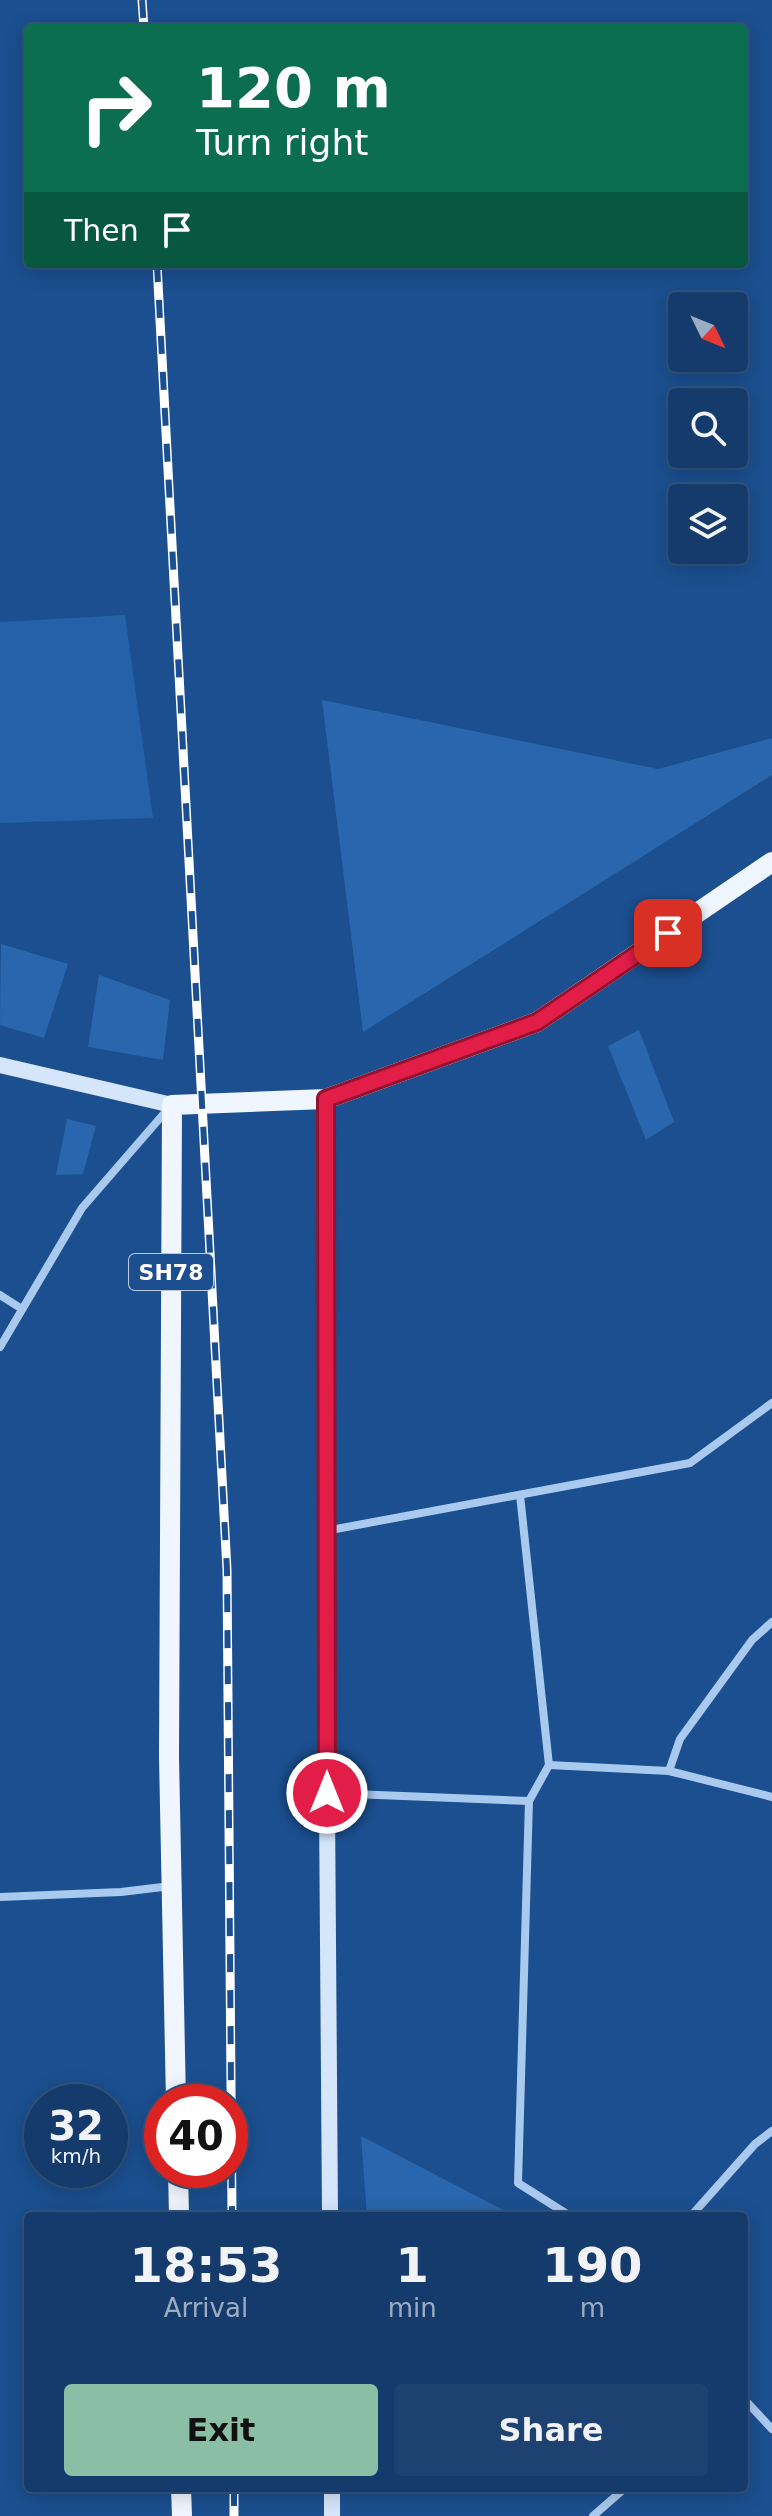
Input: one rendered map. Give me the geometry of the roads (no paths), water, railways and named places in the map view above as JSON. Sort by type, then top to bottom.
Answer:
[{"type":"main road","points":[[172,1105],[326,1099],[537,1022],[772,862]]},
{"type":"main road","name":"SH78","points":[[172,1105],[169,1741],[176,2084]]},
{"type":"main road","points":[[178,2188],[179,2212]]},
{"type":"main road","points":[[181,2492],[182,2516]]},
{"type":"street","points":[[0,1065],[172,1105],[82,1208],[0,1347]]},
{"type":"street","points":[[326,1099],[325,1531],[330,2212]]},
{"type":"street","points":[[0,1295],[22,1309]]},
{"type":"street","points":[[325,1531],[690,1463],[772,1403]]},
{"type":"street","points":[[520,1495],[549,1765],[529,1801],[518,2183],[564,2212]]},
{"type":"street","points":[[669,1771],[680,1739],[752,1640],[772,1622]]},
{"type":"street","points":[[549,1765],[669,1771],[772,1797]]},
{"type":"street","points":[[327,1793],[529,1801]]},
{"type":"street","points":[[0,1897],[121,1892],[172,1886]]},
{"type":"street","points":[[695,2212],[755,2144],[772,2131]]},
{"type":"street","points":[[748,2403],[772,2429]]},
{"type":"street","points":[[332,2492],[332,2516]]},
{"type":"street","points":[[593,2516],[620,2492]]},
{"type":"railway","points":[[142,0],[144,24]]},
{"type":"railway","points":[[157,268],[227,1570],[232,2212]]},
{"type":"railway","points":[[234,2492],[234,2516]]}]
